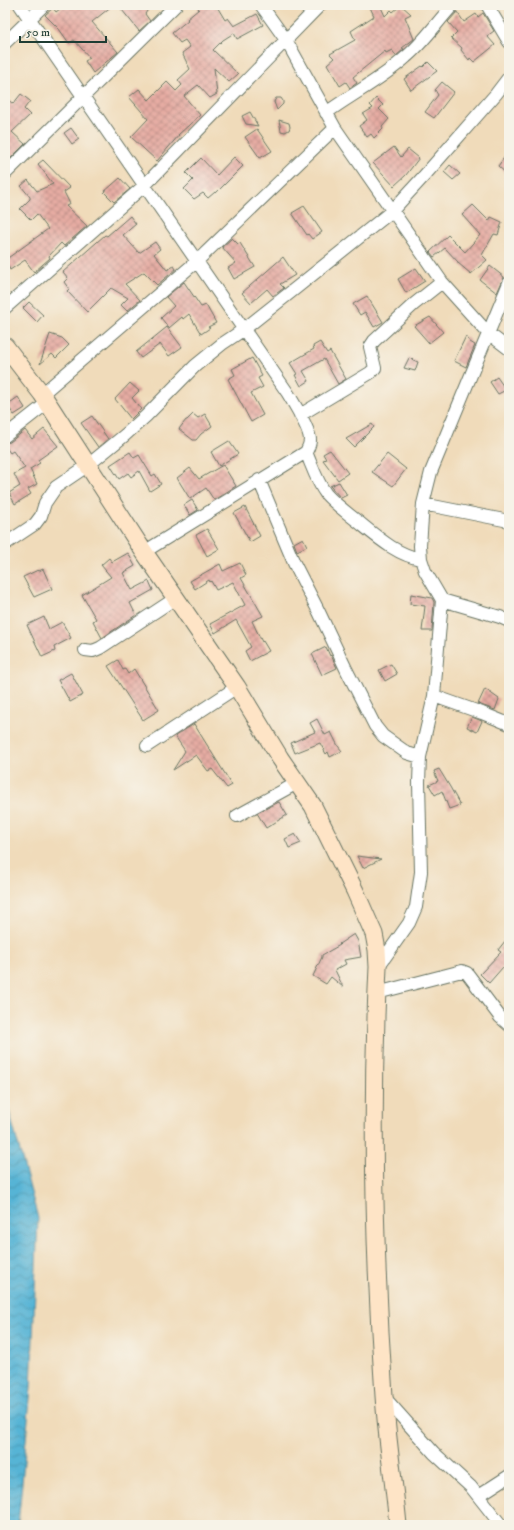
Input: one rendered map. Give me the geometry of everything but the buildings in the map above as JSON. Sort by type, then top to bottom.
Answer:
[{"type":"main road","points":[[5,346],[44,399],[144,552],[237,687],[313,806],[355,891],[374,934],[378,967],[373,1094],[376,1241],[384,1397],[398,1525]]},
{"type":"street","points":[[20,5],[287,392],[300,415],[310,438],[310,446],[306,452],[144,552]]},
{"type":"street","points":[[5,43],[44,5]]},
{"type":"street","points":[[5,174],[176,5]]},
{"type":"street","points":[[261,5],[286,40],[335,128],[442,282],[488,333],[509,349]]},
{"type":"street","points":[[5,308],[145,185],[320,5]]},
{"type":"street","points":[[326,113],[406,58],[421,43],[453,5]]},
{"type":"street","points":[[487,5],[509,42]]},
{"type":"street","points":[[5,544],[35,524],[41,516],[45,504],[56,487],[87,466],[146,416],[195,366],[222,344],[243,330],[392,211],[496,94],[509,77]]},
{"type":"street","points":[[5,436],[196,262],[335,128]]},
{"type":"street","points":[[300,415],[370,373],[375,368],[370,347],[374,341],[413,305],[442,282]]},
{"type":"street","points":[[378,967],[409,923],[416,907],[421,872],[419,782],[420,757],[434,696],[442,600],[425,571],[421,559],[420,546],[423,504],[430,472],[509,283]]},
{"type":"street","points":[[306,452],[319,482],[336,504],[383,541],[404,554],[421,559]]},
{"type":"street","points":[[259,480],[294,563],[319,612],[346,671],[375,726],[383,736],[402,750],[420,757]]},
{"type":"street","points":[[423,504],[509,521]]},
{"type":"street","points":[[85,650],[93,651],[100,648],[176,598]]},
{"type":"street","points":[[442,600],[509,621]]},
{"type":"street","points":[[147,746],[237,687]]},
{"type":"street","points":[[434,696],[509,724]]},
{"type":"street","points":[[237,816],[297,783]]},
{"type":"street","points":[[377,993],[462,971],[467,973],[500,1017],[509,1025]]},
{"type":"street","points":[[384,1397],[434,1453],[467,1483],[501,1525]]},
{"type":"street","points":[[478,1496],[509,1476]]},
{"type":"water","points":[[5,1096],[38,1218],[31,1388],[18,1525],[5,1525]]}]
